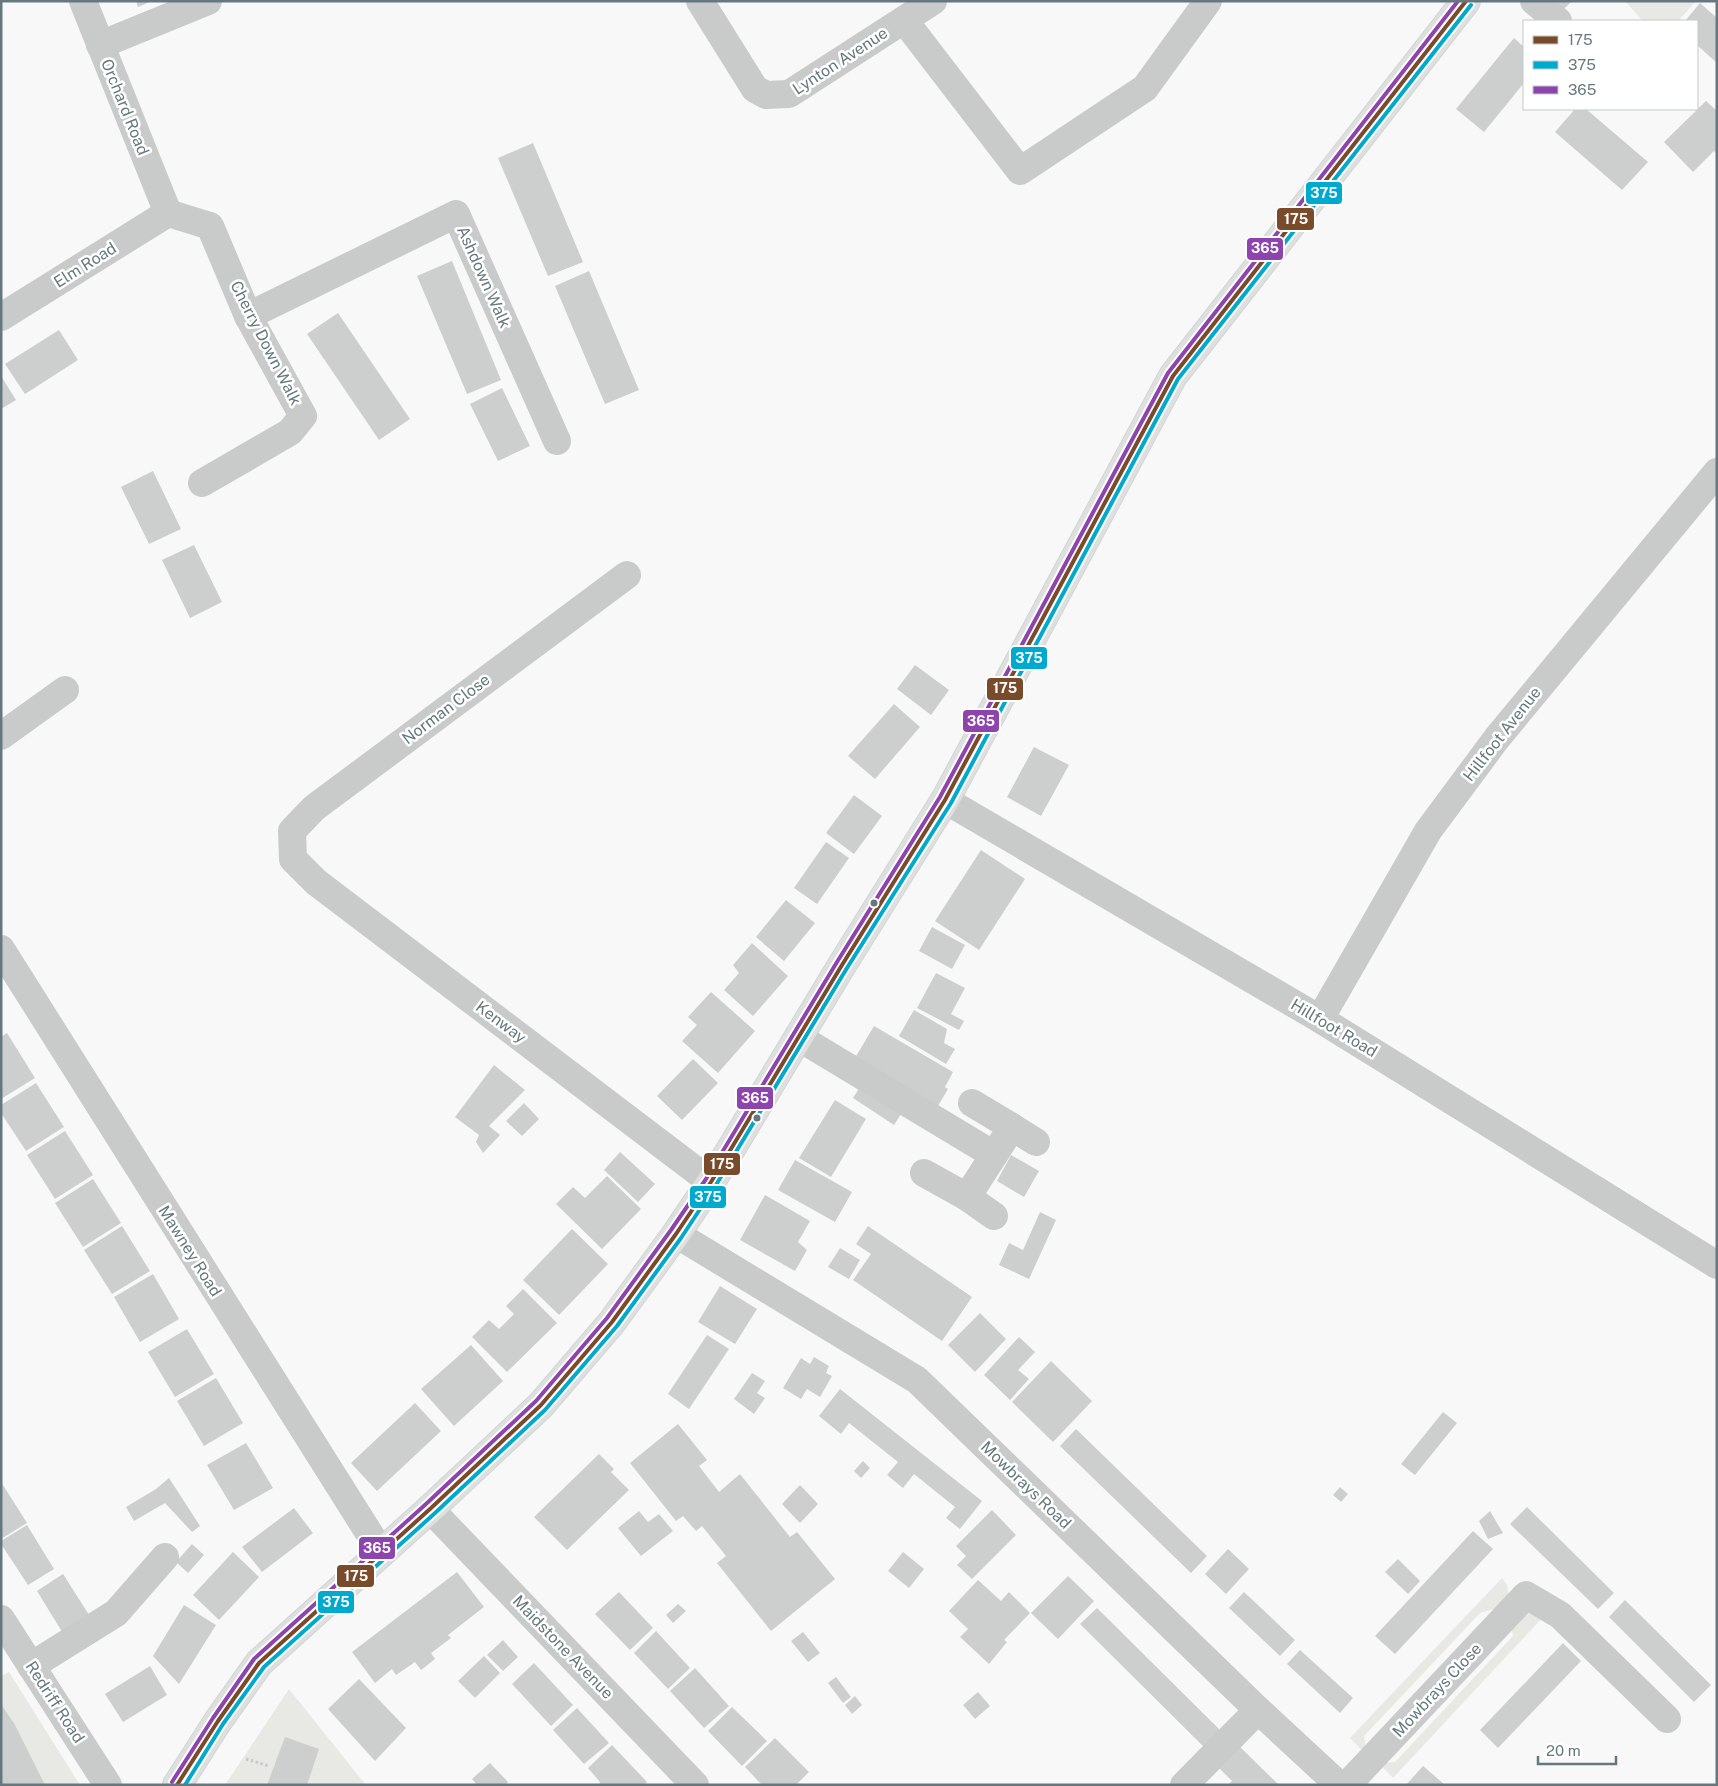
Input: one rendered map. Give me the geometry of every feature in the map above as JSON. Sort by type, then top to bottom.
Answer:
[{"type":"main road","points":[[177,1785],[218,1721],[259,1663],[541,1406],[612,1322],[676,1234],[712,1182],[798,1037],[945,800],[1173,376],[1466,1]]},
{"type":"street","name":"Orchard Road","points":[[83,1],[168,213]]},
{"type":"street","points":[[100,45],[208,1]]},
{"type":"street","name":"Lynton Avenue","points":[[700,1],[755,89],[766,95],[789,94],[933,1]]},
{"type":"street","points":[[904,20],[1020,171],[1145,88],[1208,1]]},
{"type":"street","points":[[1534,1],[1557,20]]},
{"type":"street","name":"Cherry Down Walk","points":[[168,213],[210,226],[248,316],[303,416],[290,432],[202,483]]},
{"type":"street","name":"Elm Road","points":[[1,317],[168,213]]},
{"type":"street","name":"Ashdown Walk","points":[[248,316],[456,214],[558,441]]},
{"type":"street","name":"Hillfoot Avenue","points":[[1320,1019],[1428,830],[1497,738],[1717,472]]},
{"type":"street","name":"Norman Close","points":[[293,859],[292,831],[314,808],[627,575]]},
{"type":"street","points":[[1,736],[65,690]]},
{"type":"street","name":"Hillfoot Road","points":[[945,800],[1320,1019],[1717,1265]]},
{"type":"street","name":"Kenway","points":[[293,859],[316,882],[712,1182]]},
{"type":"street","name":"Mawney Road","points":[[1,949],[381,1552]]},
{"type":"street","points":[[798,1037],[994,1155]]},
{"type":"street","points":[[972,1103],[1036,1142]]},
{"type":"street","points":[[967,1197],[1012,1127]]},
{"type":"street","points":[[924,1173],[967,1197],[994,1216]]},
{"type":"street","name":"Mowbrays Road","points":[[676,1234],[917,1380],[1258,1710],[1339,1785]]},
{"type":"street","name":"Maidstone Avenue","points":[[430,1509],[695,1785]]},
{"type":"street","points":[[31,1666],[116,1612],[166,1557]]},
{"type":"street","name":"Mowbrays Close","points":[[1347,1785],[1526,1595],[1560,1615],[1667,1719]]},
{"type":"street","name":"Redriff Road","points":[[1,1619],[108,1785]]},
{"type":"street","points":[[1184,1785],[1258,1710]]},
{"type":"path","points":[[246,1760],[269,1766]]},
{"type":"shaded area","points":[[1625,1],[1696,1],[1679,20],[1642,20]]},
{"type":"shaded area","points":[[1502,1578],[1507,1585],[1509,1597],[1501,1607],[1480,1613],[1364,1736],[1366,1749],[1363,1751],[1350,1738]]},
{"type":"shaded area","points":[[1524,1611],[1537,1612],[1543,1617],[1393,1778],[1379,1763],[1395,1762],[1513,1636],[1510,1622]]},
{"type":"shaded area","points":[[9,1672],[80,1785],[1,1785],[1,1676]]},
{"type":"shaded area","points":[[289,1689],[357,1774],[366,1785],[225,1785]]},
{"type":"building","points":[[136,1],[152,1],[138,7]]},
{"type":"building","points":[[1555,1],[1572,1],[1564,9]]},
{"type":"building","points":[[1700,3],[1717,18],[1717,63],[1698,46],[1698,20],[1686,20]]},
{"type":"building","points":[[1514,38],[1523,46],[1523,84],[1484,132],[1456,109]]},
{"type":"building","points":[[1706,101],[1717,111],[1717,154],[1714,151],[1693,172],[1664,142]]},
{"type":"building","points":[[1574,110],[1587,110],[1648,162],[1622,190],[1555,132]]},
{"type":"building","points":[[533,143],[583,262],[548,276],[498,158]]},
{"type":"building","points":[[452,261],[501,380],[467,394],[417,276]]},
{"type":"building","points":[[589,271],[639,390],[605,404],[555,286]]},
{"type":"building","points":[[338,313],[410,419],[379,440],[307,334]]},
{"type":"building","points":[[59,330],[78,360],[25,394],[5,364]]},
{"type":"building","points":[[1,376],[16,400],[1,409]]},
{"type":"building","points":[[502,388],[530,446],[498,461],[470,404]]},
{"type":"building","points":[[153,471],[181,529],[149,544],[121,487]]},
{"type":"building","points":[[194,545],[222,602],[190,618],[162,560]]},
{"type":"building","points":[[915,665],[949,690],[931,715],[897,689]]},
{"type":"building","points":[[894,704],[920,727],[875,779],[848,756]]},
{"type":"building","points":[[1034,747],[1069,765],[1041,816],[1007,797]]},
{"type":"building","points":[[854,795],[882,816],[854,854],[826,833]]},
{"type":"building","points":[[826,842],[849,858],[817,904],[794,888]]},
{"type":"building","points":[[981,850],[1025,879],[979,950],[935,921]]},
{"type":"building","points":[[786,900],[815,923],[784,961],[756,937]]},
{"type":"building","points":[[932,927],[965,945],[952,969],[919,951]]},
{"type":"building","points":[[752,943],[788,976],[753,1016],[724,990],[739,973],[733,965]]},
{"type":"building","points":[[936,973],[965,988],[951,1014],[964,1021],[959,1030],[917,1008]]},
{"type":"building","points":[[711,992],[755,1031],[718,1073],[682,1041],[697,1025],[688,1017]]},
{"type":"building","points":[[914,1010],[947,1029],[944,1043],[955,1049],[946,1064],[899,1036]]},
{"type":"building","points":[[874,1026],[953,1072],[945,1087],[948,1089],[935,1111],[852,1063]]},
{"type":"building","points":[[7,1033],[35,1078],[1,1099],[1,1037]]},
{"type":"building","points":[[693,1059],[718,1083],[682,1120],[657,1096]]},
{"type":"building","points":[[494,1065],[525,1090],[489,1126],[500,1135],[483,1153],[476,1142],[479,1135],[455,1117]]},
{"type":"building","points":[[864,1081],[905,1108],[894,1125],[853,1098]]},
{"type":"building","points":[[36,1083],[64,1127],[26,1151],[1,1113],[1,1105]]},
{"type":"building","points":[[835,1100],[866,1119],[831,1177],[799,1158]]},
{"type":"building","points":[[524,1103],[539,1119],[522,1136],[506,1121]]},
{"type":"building","points":[[65,1131],[93,1175],[55,1199],[27,1155]]},
{"type":"building","points":[[620,1152],[655,1184],[638,1202],[604,1170]]},
{"type":"building","points":[[1011,1155],[1039,1171],[1024,1197],[997,1181]]},
{"type":"building","points":[[795,1160],[852,1192],[835,1222],[778,1190]]},
{"type":"building","points":[[607,1176],[641,1209],[602,1249],[556,1204],[573,1187],[585,1198]]},
{"type":"building","points":[[93,1179],[121,1223],[83,1247],[55,1203]]},
{"type":"building","points":[[765,1195],[810,1221],[798,1242],[807,1250],[795,1271],[740,1240]]},
{"type":"building","points":[[1040,1212],[1056,1220],[1029,1279],[999,1265],[1009,1243],[1023,1250]]},
{"type":"building","points":[[122,1226],[150,1271],[112,1294],[84,1250]]},
{"type":"building","points":[[868,1226],[972,1297],[942,1341],[853,1280],[871,1254],[856,1244]]},
{"type":"building","points":[[572,1229],[608,1264],[559,1315],[523,1280]]},
{"type":"building","points":[[840,1248],[860,1260],[849,1279],[828,1267]]},
{"type":"building","points":[[153,1274],[179,1319],[140,1342],[114,1297]]},
{"type":"building","points":[[720,1286],[757,1309],[735,1344],[698,1322]]},
{"type":"building","points":[[523,1289],[557,1323],[507,1372],[472,1337],[489,1320],[499,1329],[514,1314],[506,1306]]},
{"type":"building","points":[[980,1313],[1006,1339],[975,1372],[948,1345]]},
{"type":"building","points":[[187,1329],[214,1374],[175,1397],[148,1352]]},
{"type":"building","points":[[707,1335],[729,1349],[689,1409],[668,1394]]},
{"type":"building","points":[[1019,1337],[1035,1352],[1018,1370],[1029,1379],[1010,1400],[984,1375]]},
{"type":"building","points":[[471,1345],[503,1381],[454,1426],[421,1389]]},
{"type":"building","points":[[814,1357],[829,1366],[826,1373],[832,1376],[820,1397],[807,1389],[801,1399],[783,1388],[801,1358],[810,1364]]},
{"type":"building","points":[[1051,1361],[1092,1401],[1053,1442],[1012,1402]]},
{"type":"building","points":[[752,1373],[765,1381],[757,1393],[765,1398],[754,1414],[734,1399]]},
{"type":"building","points":[[216,1378],[243,1423],[204,1446],[177,1401]]},
{"type":"building","points":[[840,1389],[982,1501],[960,1529],[946,1518],[955,1507],[914,1474],[903,1488],[887,1475],[898,1462],[849,1423],[841,1434],[819,1416]]},
{"type":"building","points":[[415,1403],[441,1431],[377,1491],[351,1463]]},
{"type":"building","points":[[1443,1412],[1457,1423],[1415,1475],[1401,1464]]},
{"type":"building","points":[[678,1424],[707,1460],[699,1466],[719,1492],[740,1474],[790,1537],[797,1532],[835,1579],[771,1631],[717,1563],[726,1556],[702,1526],[696,1531],[683,1516],[676,1521],[630,1463]]},
{"type":"building","points":[[1076,1429],[1207,1556],[1191,1573],[1060,1446]]},
{"type":"building","points":[[246,1443],[273,1488],[234,1510],[207,1465]]},
{"type":"building","points":[[599,1454],[614,1469],[611,1472],[629,1490],[567,1550],[534,1517]]},
{"type":"building","points":[[863,1461],[870,1468],[861,1478],[854,1471]]},
{"type":"building","points":[[169,1478],[200,1526],[192,1532],[165,1503],[134,1521],[126,1507],[156,1489]]},
{"type":"building","points":[[1,1482],[27,1523],[1,1539]]},
{"type":"building","points":[[800,1485],[818,1504],[800,1523],[782,1504]]},
{"type":"building","points":[[1340,1487],[1348,1494],[1341,1502],[1333,1495]]},
{"type":"building","points":[[1527,1507],[1614,1593],[1598,1609],[1510,1524]]},
{"type":"building","points":[[294,1508],[313,1533],[262,1572],[242,1547]]},
{"type":"building","points":[[992,1510],[1016,1535],[972,1579],[957,1565],[966,1556],[956,1546]]},
{"type":"building","points":[[639,1511],[648,1522],[659,1514],[673,1531],[641,1556],[618,1528]]},
{"type":"building","points":[[1490,1511],[1503,1533],[1488,1539],[1479,1521]]},
{"type":"building","points":[[27,1525],[54,1569],[28,1585],[1,1544],[1,1541]]},
{"type":"building","points":[[1473,1531],[1493,1549],[1395,1654],[1375,1636]]},
{"type":"building","points":[[192,1544],[204,1555],[188,1573],[176,1562]]},
{"type":"building","points":[[1228,1549],[1249,1569],[1226,1594],[1205,1574]]},
{"type":"building","points":[[233,1552],[259,1577],[219,1620],[193,1595]]},
{"type":"building","points":[[903,1552],[924,1569],[909,1588],[888,1571]]},
{"type":"building","points":[[1398,1559],[1420,1581],[1408,1594],[1385,1572]]},
{"type":"building","points":[[457,1572],[484,1607],[448,1635],[451,1638],[431,1653],[435,1659],[421,1670],[415,1662],[396,1675],[392,1669],[375,1683],[352,1652]]},
{"type":"building","points":[[63,1574],[91,1618],[64,1635],[37,1591]]},
{"type":"building","points":[[1068,1576],[1094,1601],[1058,1639],[1031,1613]]},
{"type":"building","points":[[978,1580],[1001,1601],[1009,1592],[1030,1613],[1004,1640],[1007,1642],[989,1664],[960,1637],[968,1629],[949,1611]]},
{"type":"building","points":[[619,1592],[653,1628],[630,1650],[595,1614]]},
{"type":"building","points":[[1244,1592],[1295,1640],[1280,1656],[1229,1608]]},
{"type":"building","points":[[1625,1600],[1711,1685],[1694,1702],[1609,1617]]},
{"type":"building","points":[[678,1604],[686,1611],[673,1623],[666,1615]]},
{"type":"building","points":[[184,1605],[216,1625],[179,1684],[153,1656]]},
{"type":"building","points":[[1097,1608],[1226,1736],[1210,1753],[1080,1624]]},
{"type":"building","points":[[656,1631],[690,1668],[668,1689],[634,1653]]},
{"type":"building","points":[[803,1632],[820,1653],[808,1662],[791,1641]]},
{"type":"building","points":[[503,1640],[518,1657],[503,1671],[487,1655]]},
{"type":"building","points":[[1563,1643],[1581,1661],[1498,1748],[1480,1730]]},
{"type":"building","points":[[1300,1650],[1353,1698],[1340,1713],[1287,1664]]},
{"type":"building","points":[[484,1656],[500,1673],[475,1698],[458,1681]]},
{"type":"building","points":[[534,1663],[573,1705],[551,1726],[512,1684]]},
{"type":"building","points":[[150,1666],[167,1695],[123,1722],[105,1694]]},
{"type":"building","points":[[695,1668],[729,1706],[704,1728],[670,1691]]},
{"type":"building","points":[[836,1677],[851,1697],[843,1703],[828,1683]]},
{"type":"building","points":[[359,1679],[406,1728],[375,1761],[328,1709]]},
{"type":"building","points":[[978,1692],[990,1706],[975,1719],[963,1705]]},
{"type":"building","points":[[855,1696],[862,1705],[852,1714],[845,1705]]},
{"type":"building","points":[[1,1704],[15,1725],[45,1785],[1,1785]]},
{"type":"building","points":[[732,1707],[767,1741],[742,1766],[708,1731]]},
{"type":"building","points":[[577,1708],[609,1743],[584,1764],[553,1730]]},
{"type":"building","points":[[285,1737],[319,1749],[307,1785],[267,1785]]},
{"type":"building","points":[[775,1738],[809,1772],[796,1785],[762,1785],[745,1767]]},
{"type":"building","points":[[1236,1743],[1279,1785],[1228,1785],[1232,1781],[1215,1764]]},
{"type":"building","points":[[612,1745],[647,1782],[644,1785],[599,1785],[600,1782],[588,1768]]},
{"type":"building","points":[[490,1763],[508,1782],[505,1785],[477,1785],[472,1779]]},
{"type":"building","points":[[1423,1766],[1445,1785],[1406,1785]]},
{"type":"transit line","name":"365","points":[[172,1782],[254,1659],[426,1504],[536,1401],[607,1318],[671,1230],[706,1179],[837,962],[940,797],[1168,373],[1458,1]]},
{"type":"transit line","name":"175","points":[[177,1785],[218,1721],[259,1663],[430,1509],[541,1405],[612,1322],[676,1234],[711,1182],[842,965],[945,800],[1173,376],[1466,1]]},
{"type":"transit line","name":"375","points":[[185,1785],[223,1724],[264,1667],[434,1514],[545,1410],[617,1326],[681,1238],[716,1185],[847,968],[951,803],[1178,379],[1471,5]]}]
